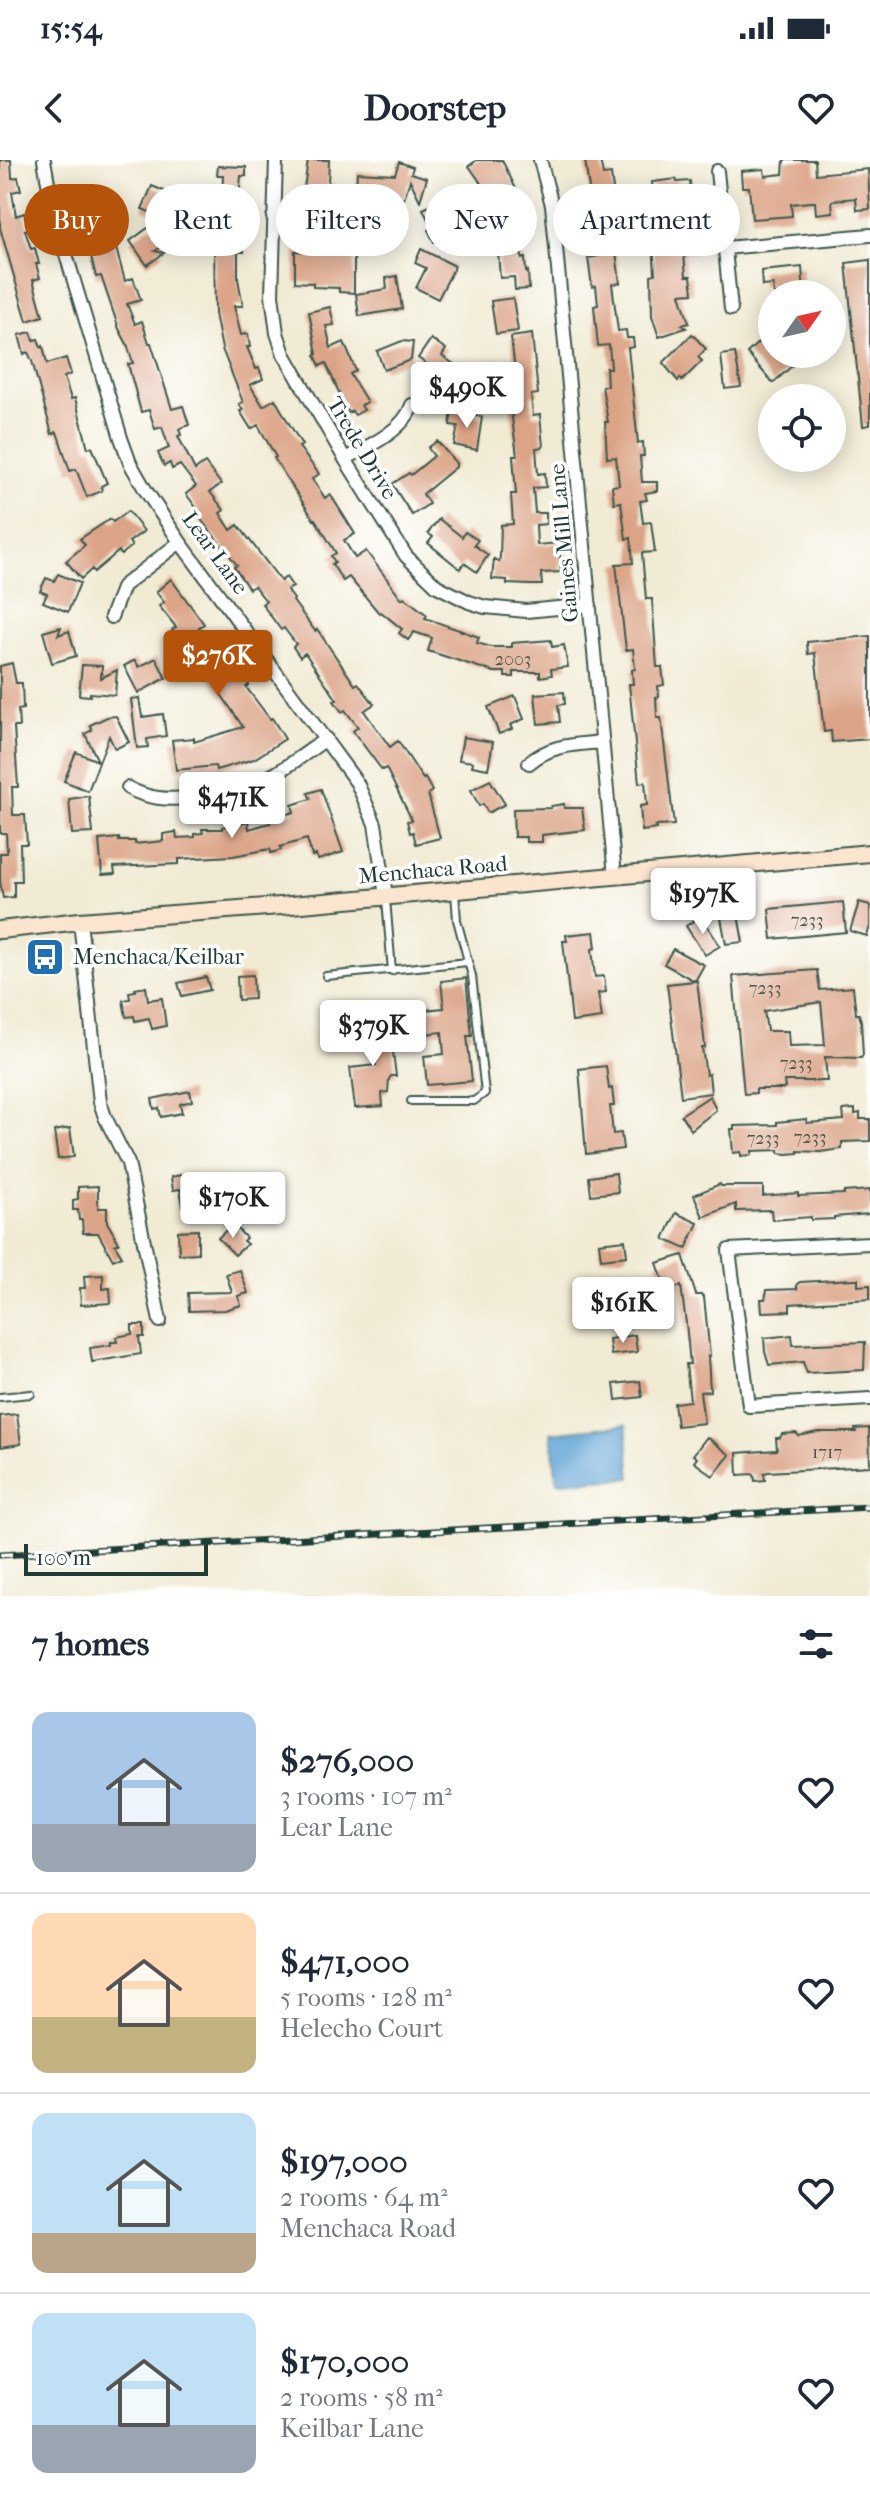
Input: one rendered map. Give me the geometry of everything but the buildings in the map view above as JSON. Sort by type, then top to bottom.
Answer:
[{"type":"main road","name":"Menchaca Road","points":[[0,930],[870,853]]},
{"type":"street","name":"Lear Lane","points":[[44,160],[48,184]]},
{"type":"street","name":"Trede Drive","points":[[276,160],[272,295],[277,333],[291,369],[406,556],[437,586],[469,602],[503,610],[526,611],[590,605]]},
{"type":"street","name":"Gaines Mill Lane","points":[[540,160],[552,205],[615,876]]},
{"type":"street","points":[[717,171],[718,184]]},
{"type":"street","points":[[740,247],[870,235]]},
{"type":"street","name":"Lear Lane","points":[[66,256],[130,463],[180,542],[357,783],[370,809],[380,842],[386,896]]},
{"type":"street","points":[[726,256],[731,309]]},
{"type":"street","points":[[345,459],[397,427],[412,405]]},
{"type":"street","points":[[111,617],[123,586],[180,542]]},
{"type":"street","points":[[128,788],[143,796],[169,800],[239,791],[278,773],[326,739]]},
{"type":"street","points":[[529,763],[556,747],[602,742]]},
{"type":"street","points":[[80,921],[100,1102],[128,1163],[160,1321]]},
{"type":"street","points":[[870,1243],[729,1250],[749,1406],[870,1399]]},
{"type":"lane","points":[[411,1101],[474,1101],[485,1093],[468,962],[457,920],[455,890]]},
{"type":"lane","points":[[386,896],[392,971]]},
{"type":"lane","points":[[326,976],[468,962]]},
{"type":"lane","points":[[0,1397],[31,1394]]},
{"type":"water","points":[[626,1425],[631,1478],[557,1482],[551,1433]]},
{"type":"railway","points":[[0,1555],[870,1507]]},
{"type":"place","name":"Menchaca/Keilbar","points":[[45,957]]}]
